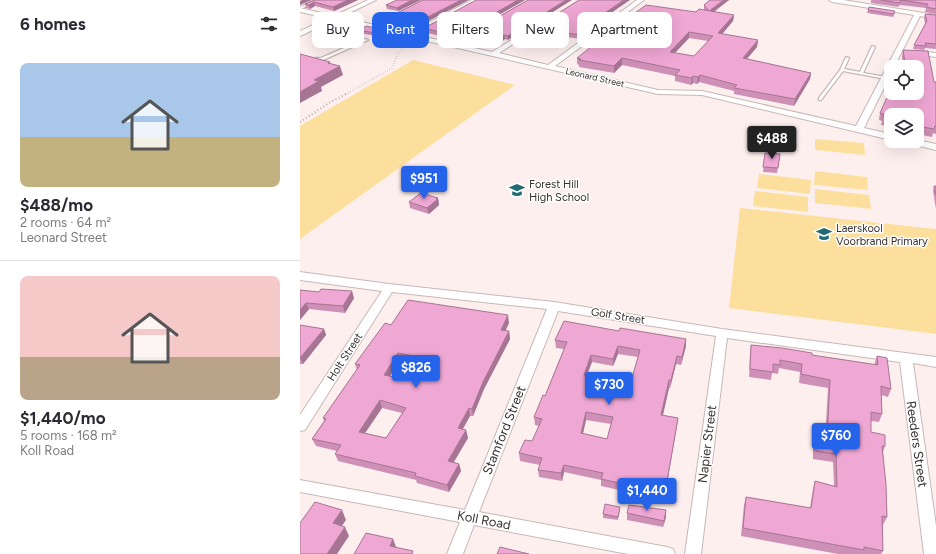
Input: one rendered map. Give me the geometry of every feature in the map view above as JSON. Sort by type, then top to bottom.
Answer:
[{"type":"street","points":[[347,12],[372,0]]},
{"type":"street","points":[[429,25],[477,0]]},
{"type":"street","points":[[549,67],[641,0]]},
{"type":"street","points":[[832,0],[936,17]]},
{"type":"street","points":[[881,8],[886,0]]},
{"type":"street","name":"Leonard Street","points":[[300,9],[312,12]]},
{"type":"street","points":[[894,60],[918,14]]},
{"type":"street","points":[[300,34],[312,28]]},
{"type":"street","points":[[493,54],[511,43]]},
{"type":"street","name":"Leonard Street","points":[[465,48],[658,92],[702,93],[884,135]]},
{"type":"street","points":[[898,52],[936,55]]},
{"type":"street","points":[[859,129],[884,80]]},
{"type":"street","points":[[924,144],[936,147]]},
{"type":"street","name":"Golf Street","points":[[300,276],[389,288],[554,306],[722,333],[936,362]]},
{"type":"street","name":"Holt Street","points":[[300,426],[389,288]]},
{"type":"street","name":"Stamford Street","points":[[455,554],[554,306]]},
{"type":"street","name":"Napier Street","points":[[693,554],[722,333]]},
{"type":"street","name":"Reeders Street","points":[[906,358],[932,554]]},
{"type":"street","name":"Koll Road","points":[[300,486],[668,554]]},
{"type":"lane","points":[[300,9],[319,0]]},
{"type":"lane","points":[[312,58],[322,59],[366,40]]},
{"type":"lane","points":[[861,73],[873,46]]},
{"type":"lane","points":[[820,99],[842,70],[847,58]]},
{"type":"lane","points":[[842,70],[884,78]]},
{"type":"path","points":[[300,122],[329,103],[392,68],[398,53],[405,48]]},
{"type":"shaded area","points":[[413,60],[515,85],[300,239],[300,126]]},
{"type":"shaded area","points":[[815,139],[864,143],[865,155],[815,150]]},
{"type":"shaded area","points":[[815,171],[867,177],[868,190],[814,185]]},
{"type":"shaded area","points":[[759,174],[811,180],[810,194],[757,188]]},
{"type":"shaded area","points":[[815,189],[869,195],[871,209],[815,203]]},
{"type":"shaded area","points":[[755,191],[808,197],[808,212],[753,206]]},
{"type":"shaded area","points":[[740,208],[936,229],[936,334],[729,308]]},
{"type":"building","points":[[315,0],[348,0],[333,7],[314,2],[309,5],[305,4]]},
{"type":"building","points":[[397,0],[412,0],[397,8],[386,5]]},
{"type":"building","points":[[423,0],[461,0],[429,16],[429,12],[399,12]]},
{"type":"building","points":[[476,0],[518,0],[497,12],[454,12]]},
{"type":"building","points":[[528,0],[566,0],[547,12],[511,12],[511,34],[508,36],[503,36],[503,14]]},
{"type":"building","points":[[579,0],[624,0],[606,12],[577,12],[577,34],[569,33],[569,12],[560,12]]},
{"type":"building","points":[[710,0],[724,0],[709,11],[704,5]]},
{"type":"building","points":[[881,0],[901,0],[899,3]]},
{"type":"building","points":[[901,0],[936,0],[936,9],[926,7],[928,4]]},
{"type":"building","points":[[646,5],[696,12],[699,9],[734,15],[718,33],[758,40],[743,58],[811,73],[795,99],[734,88],[737,85],[700,75],[698,77],[693,76],[692,78],[675,75],[680,70],[622,58],[614,66],[579,60],[581,59],[577,58],[590,48],[672,48],[672,12],[636,12]],"holes":[[[689,32],[713,36],[694,56],[670,52]]]},
{"type":"building","points":[[869,7],[895,11],[893,14],[868,10]]},
{"type":"building","points":[[925,14],[936,15],[936,44],[925,43],[926,46],[914,45],[927,21]]},
{"type":"building","points":[[437,21],[437,31],[429,29],[429,25]]},
{"type":"building","points":[[367,26],[372,27],[372,32],[364,31],[364,27]]},
{"type":"building","points":[[903,50],[928,51],[934,82],[936,82],[936,126],[934,129],[924,127],[924,108],[884,108],[884,114],[880,113],[886,100],[924,100],[924,60],[905,60]]},
{"type":"building","points":[[300,54],[340,66],[314,80],[319,81],[300,92]]},
{"type":"building","points":[[765,153],[780,154],[778,168],[763,167]]},
{"type":"building","points":[[421,193],[438,199],[427,208],[409,202]]},
{"type":"building","points":[[321,289],[352,291],[343,306],[306,303],[300,310],[300,290],[319,292]]},
{"type":"building","points":[[408,300],[508,315],[501,330],[509,331],[483,382],[472,409],[469,408],[458,428],[466,430],[448,461],[459,464],[447,485],[415,476],[416,473],[335,454],[341,445],[312,439],[326,419],[323,418],[360,365],[355,364],[385,323],[391,325]],"holes":[[[398,353],[419,357],[405,379],[384,375]],[[380,400],[406,408],[386,438],[359,432]]]},
{"type":"building","points":[[564,321],[619,331],[620,328],[686,339],[682,357],[677,356],[671,380],[669,380],[661,415],[678,418],[665,493],[601,479],[603,473],[564,465],[561,473],[538,470],[542,458],[519,453],[525,440],[532,441],[542,419],[534,417],[543,395],[545,396],[567,342],[555,340]],"holes":[[[618,346],[640,350],[632,378],[615,375],[613,380],[584,375],[591,355],[613,359]],[[586,412],[613,417],[607,439],[581,433]]]},
{"type":"building","points":[[300,325],[324,329],[300,358]]},
{"type":"building","points":[[751,345],[782,348],[812,353],[812,355],[878,365],[877,356],[887,358],[891,389],[881,386],[882,414],[871,412],[871,432],[885,435],[885,446],[882,446],[886,484],[887,517],[882,516],[883,551],[864,547],[864,550],[743,528],[746,497],[811,508],[815,481],[837,487],[836,454],[816,451],[816,437],[827,439],[830,380],[801,374],[802,364],[780,360],[780,365],[773,364],[773,372],[750,369]]},
{"type":"building","points":[[315,502],[342,510],[333,523],[345,527],[327,554],[300,554],[300,523]]},
{"type":"building","points":[[605,504],[620,507],[618,517],[603,514]]},
{"type":"building","points":[[629,505],[666,510],[664,521],[627,513]]},
{"type":"building","points":[[366,533],[393,539],[390,546],[413,551],[412,554],[354,554]]},
{"type":"building","points":[[500,547],[529,554],[497,554]]},
{"type":"place","name":"Forest Hill High School","points":[[517,190]]},
{"type":"place","name":"Laerskool Voorbrand Primary","points":[[824,234]]}]
